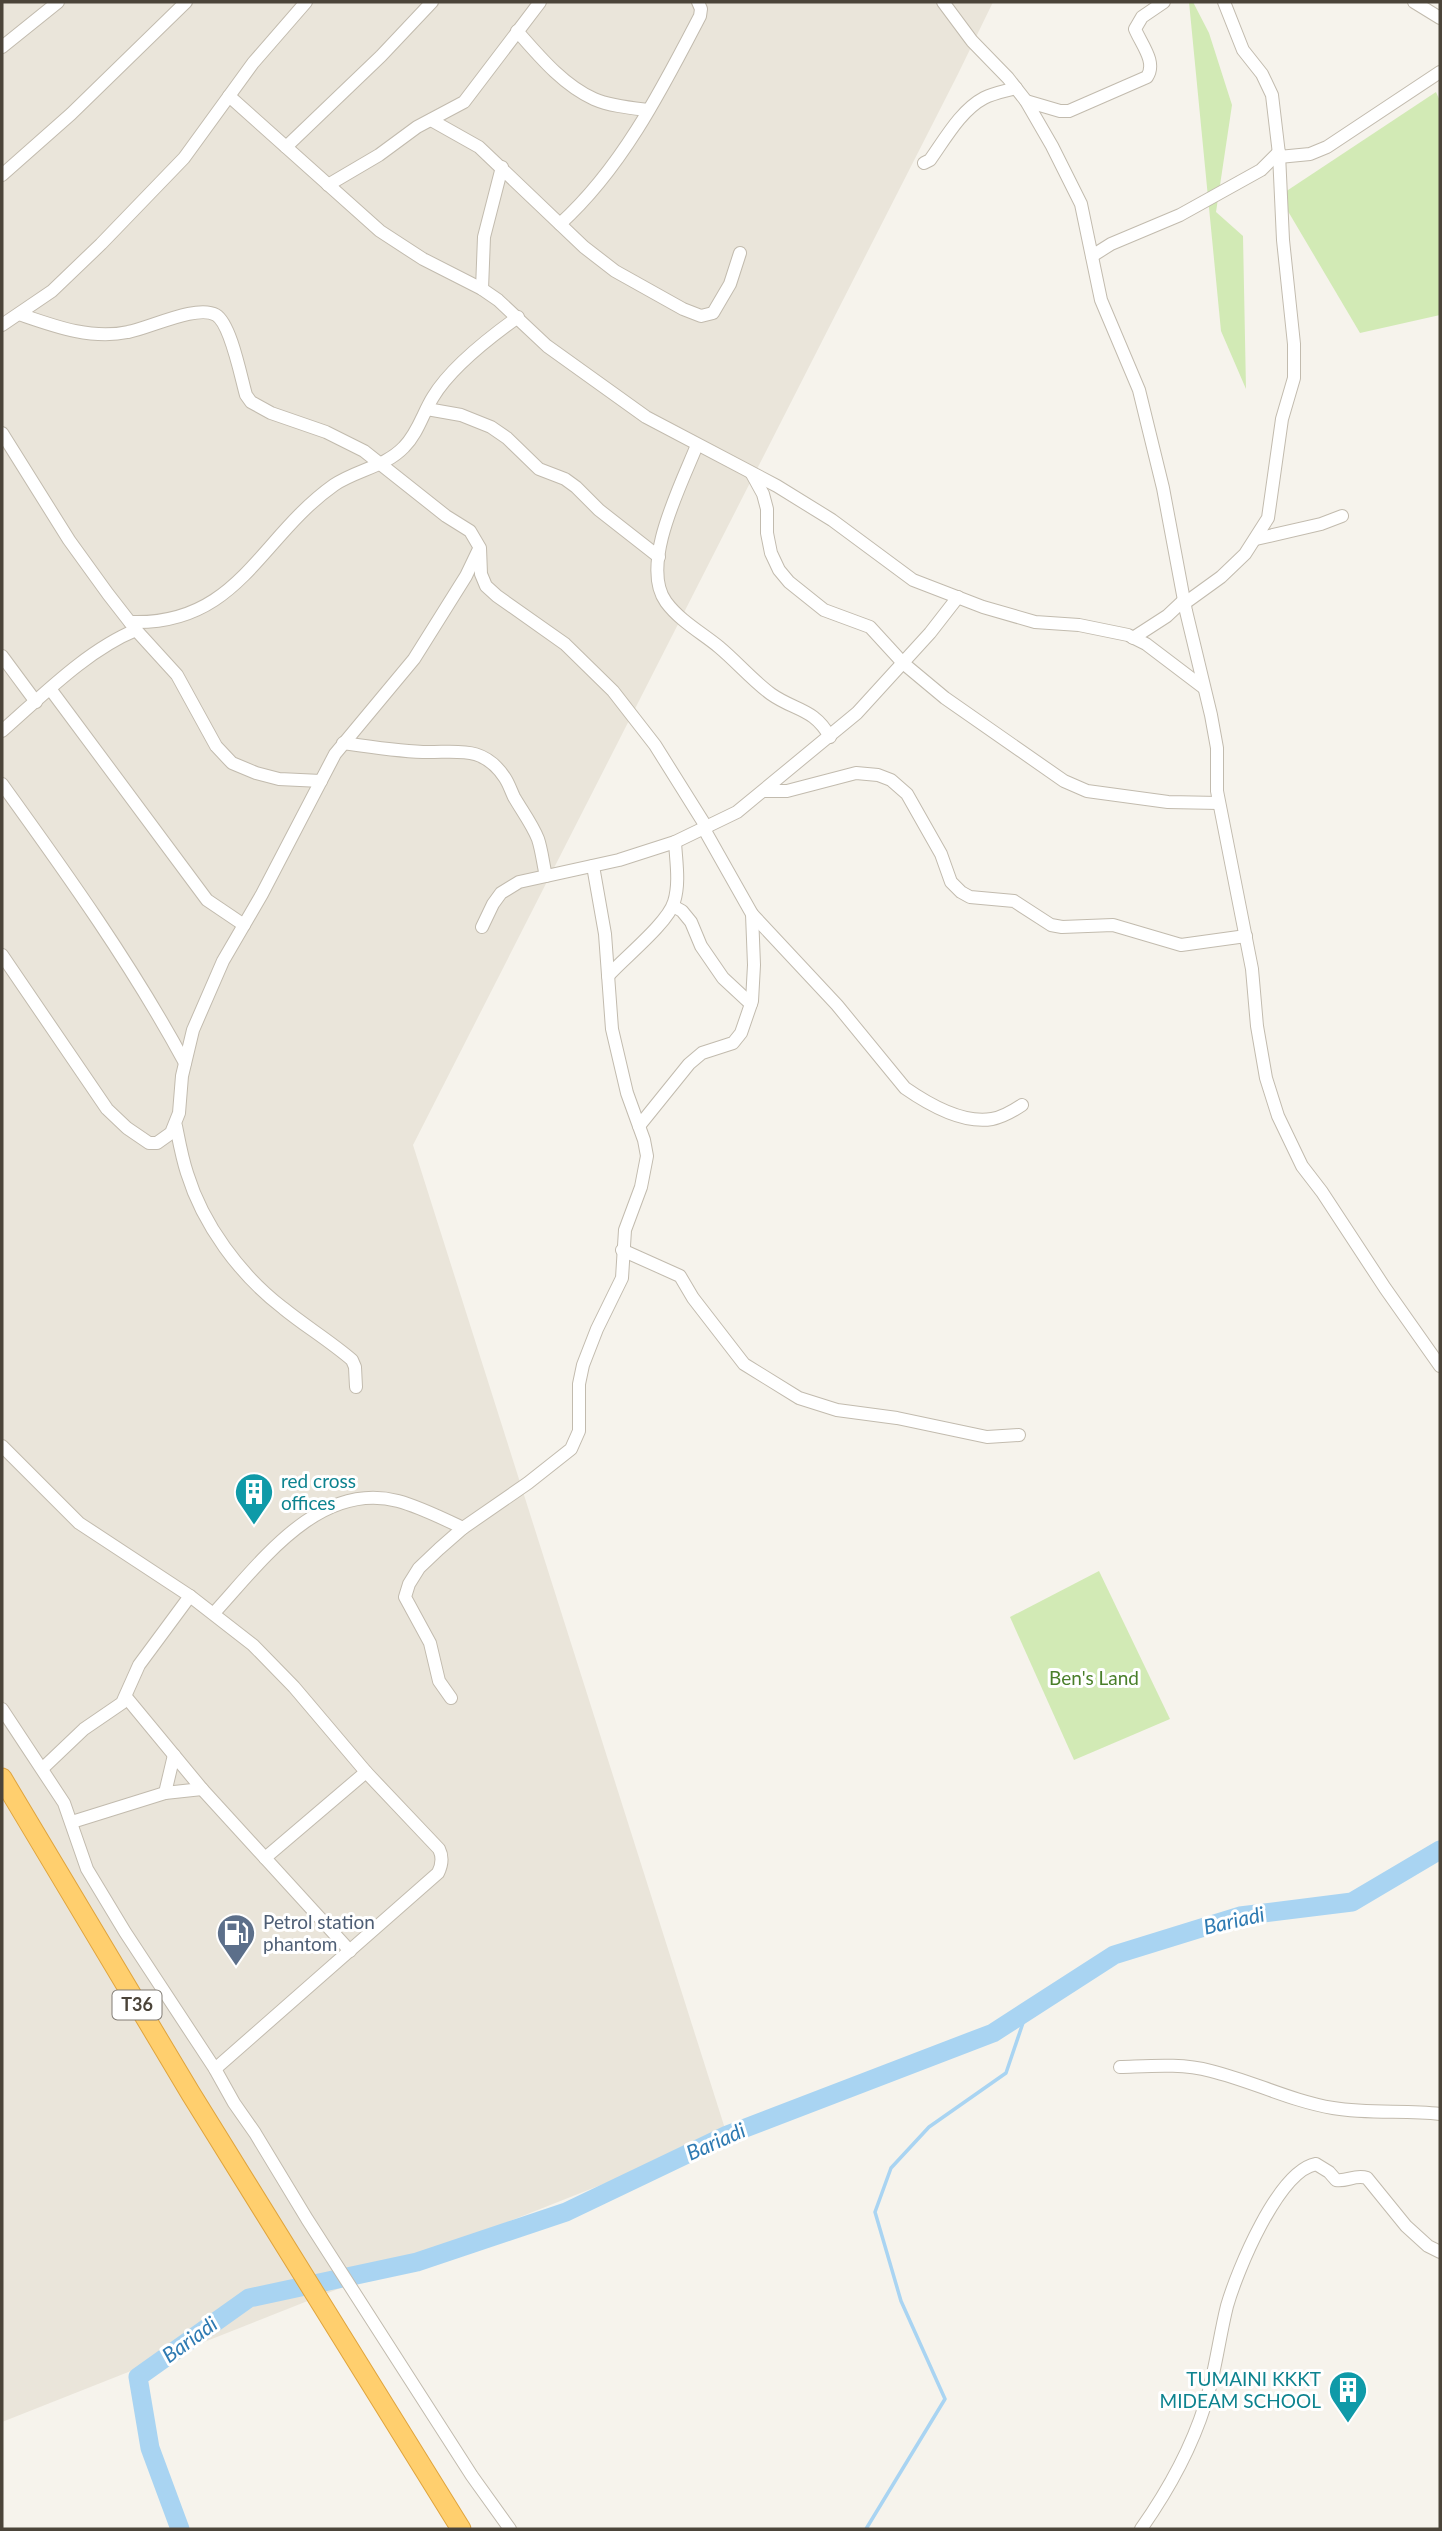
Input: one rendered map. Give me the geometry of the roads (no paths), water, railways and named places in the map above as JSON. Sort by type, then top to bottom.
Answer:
[{"type":"highway","name":"T36","points":[[2,1778],[191,2094],[461,2529]]},
{"type":"street","points":[[2,47],[58,2]]},
{"type":"street","points":[[2,175],[71,114],[186,2]]},
{"type":"street","points":[[286,2],[294,13]]},
{"type":"street","points":[[2,326],[52,291],[184,158],[253,63],[306,2]]},
{"type":"street","points":[[286,147],[381,56],[432,2]]},
{"type":"street","points":[[328,185],[379,155],[417,127],[464,102],[540,2]]},
{"type":"street","points":[[559,224],[589,197],[667,81],[700,16],[698,2]]},
{"type":"street","points":[[943,2],[972,41],[1026,101],[1052,146],[1081,204],[1101,300],[1139,390],[1151,434],[1217,748],[1219,803],[1252,969],[1257,1026],[1266,1078],[1278,1116],[1302,1166],[1440,1366]]},
{"type":"street","points":[[1026,101],[1069,111],[1147,77],[1150,72],[1149,58],[1135,29],[1142,18],[1164,2]]},
{"type":"street","points":[[1133,638],[1221,577],[1256,539],[1268,518],[1282,418],[1294,378],[1294,344],[1272,95],[1267,83],[1243,50],[1224,2]]},
{"type":"street","points":[[1414,2],[1440,18]]},
{"type":"street","points":[[517,31],[541,59],[594,99],[648,110]]},
{"type":"street","points":[[1092,256],[1111,244],[1180,215],[1261,170],[1279,155],[1317,152],[1440,72]]},
{"type":"street","points":[[924,163],[930,160],[957,123],[980,101],[988,96],[1016,89]]},
{"type":"street","points":[[229,96],[328,185],[397,242],[423,259],[482,289],[518,317],[547,346],[646,417],[752,473],[832,520],[913,580],[1035,622],[1079,625],[1133,638],[1146,644],[1204,688]]},
{"type":"street","points":[[431,120],[479,148],[559,224],[615,271],[683,309],[701,316],[713,313],[730,284],[740,253]]},
{"type":"street","points":[[482,289],[484,237],[502,167]]},
{"type":"street","points":[[19,314],[52,326],[109,335],[130,332],[198,312],[216,315],[230,339],[246,395],[251,402],[271,413],[342,439],[381,463],[446,516],[470,531],[480,548],[481,574],[486,586],[565,644],[613,691],[655,745],[706,828],[752,914],[836,1005],[905,1088],[942,1109],[977,1119],[1005,1115],[1022,1105]]},
{"type":"street","points":[[2,731],[94,654],[133,626],[169,620],[194,612],[235,587],[298,518],[335,484],[381,463],[403,449],[413,437],[439,388],[492,335],[518,317]]},
{"type":"street","points":[[427,409],[461,415],[491,427],[507,438],[531,463],[576,487],[599,510],[659,557]]},
{"type":"street","points":[[2,433],[69,540],[133,626],[166,659],[177,675],[216,746],[232,763],[279,779],[321,781]]},
{"type":"street","points":[[697,445],[669,512],[659,557],[659,588],[664,600],[678,616],[731,656],[771,694],[814,715],[830,737]]},
{"type":"street","points":[[752,473],[767,509],[767,533],[771,553],[779,570],[789,582],[824,610],[870,627],[903,663],[945,698],[1064,781],[1087,791],[1168,802],[1219,803]]},
{"type":"street","points":[[1256,539],[1321,524],[1342,516]]},
{"type":"street","points":[[356,1387],[352,1360],[257,1286],[219,1238],[194,1192],[176,1126],[184,1063],[204,1001],[321,781],[343,743],[414,660],[466,576],[480,548]]},
{"type":"street","points":[[482,927],[501,893],[519,883],[593,866],[675,842],[737,812],[857,713],[958,597]]},
{"type":"street","points":[[2,656],[36,702]]},
{"type":"street","points":[[51,690],[207,900],[244,925]]},
{"type":"street","points":[[343,743],[395,751],[456,750],[477,754],[489,761],[508,781],[531,825],[538,841],[546,876]]},
{"type":"street","points":[[764,791],[787,791],[856,773],[878,775],[891,780],[907,794],[942,854],[951,882],[970,897],[1014,901],[1051,925],[1113,925],[1181,945],[1246,936]]},
{"type":"street","points":[[2,784],[141,987],[184,1063]]},
{"type":"street","points":[[608,976],[662,921],[673,906],[676,894],[675,842]]},
{"type":"street","points":[[451,1698],[439,1681],[430,1643],[405,1597],[409,1584],[419,1568],[463,1528],[571,1449],[579,1431],[579,1384],[583,1365],[597,1329],[619,1286],[623,1269],[625,1230],[645,1174],[647,1156],[627,1093],[612,1029],[605,934],[593,866]]},
{"type":"street","points":[[673,906],[682,911],[691,922],[701,946],[723,978],[751,1004]]},
{"type":"street","points":[[639,1126],[672,1083],[702,1053],[733,1043],[741,1033],[751,1004],[754,981],[752,914]]},
{"type":"street","points":[[2,954],[107,1109],[127,1128],[149,1143],[157,1143],[167,1137],[176,1126]]},
{"type":"street","points":[[622,1250],[680,1276],[693,1298],[744,1364],[799,1398],[837,1410],[897,1418],[987,1437],[1019,1435]]},
{"type":"street","points":[[2,1446],[79,1523],[190,1596],[253,1644],[294,1687],[366,1772],[439,1849],[442,1860],[438,1873],[215,2069]]},
{"type":"street","points":[[214,1613],[282,1540],[310,1519],[342,1502],[358,1499],[397,1501],[463,1528]]},
{"type":"street","points":[[43,1768],[64,1746],[120,1706],[139,1665],[190,1596]]},
{"type":"street","points":[[126,1697],[202,1789],[350,1951]]},
{"type":"street","points":[[2,1709],[64,1803],[87,1869],[125,1932],[215,2069],[307,2219],[472,2476],[510,2529]]},
{"type":"street","points":[[165,1793],[174,1755]]},
{"type":"street","points":[[265,1858],[366,1772]]},
{"type":"street","points":[[72,1822],[165,1793],[202,1789]]},
{"type":"street","points":[[1120,2067],[1175,2065],[1210,2071],[1302,2101],[1333,2108],[1440,2114]]},
{"type":"street","points":[[1140,2529],[1177,2468],[1205,2405],[1228,2304],[1245,2254],[1279,2194],[1293,2179],[1304,2169],[1316,2164],[1336,2180],[1361,2176],[1367,2178],[1406,2226],[1428,2246],[1440,2252]]},
{"type":"waterway","name":"Bariadi","points":[[180,2529],[150,2448],[138,2377],[249,2298],[417,2262],[566,2212],[727,2135],[993,2033],[1114,1955],[1240,1916],[1352,1902],[1440,1850]]},
{"type":"waterway","points":[[866,2529],[945,2399],[901,2301],[875,2212],[891,2168],[929,2127],[1006,2073],[1027,2011]]},
{"type":"place","name":"red cross offices","points":[[254,1526]]},
{"type":"place","name":"Petrol station phantom","points":[[236,1967]]},
{"type":"place","name":"TUMAINI KKKT MIDEAM SCHOOL","points":[[1348,2424]]},
{"type":"park label","name":"Ben's Land","points":[[1094,1678]]}]
